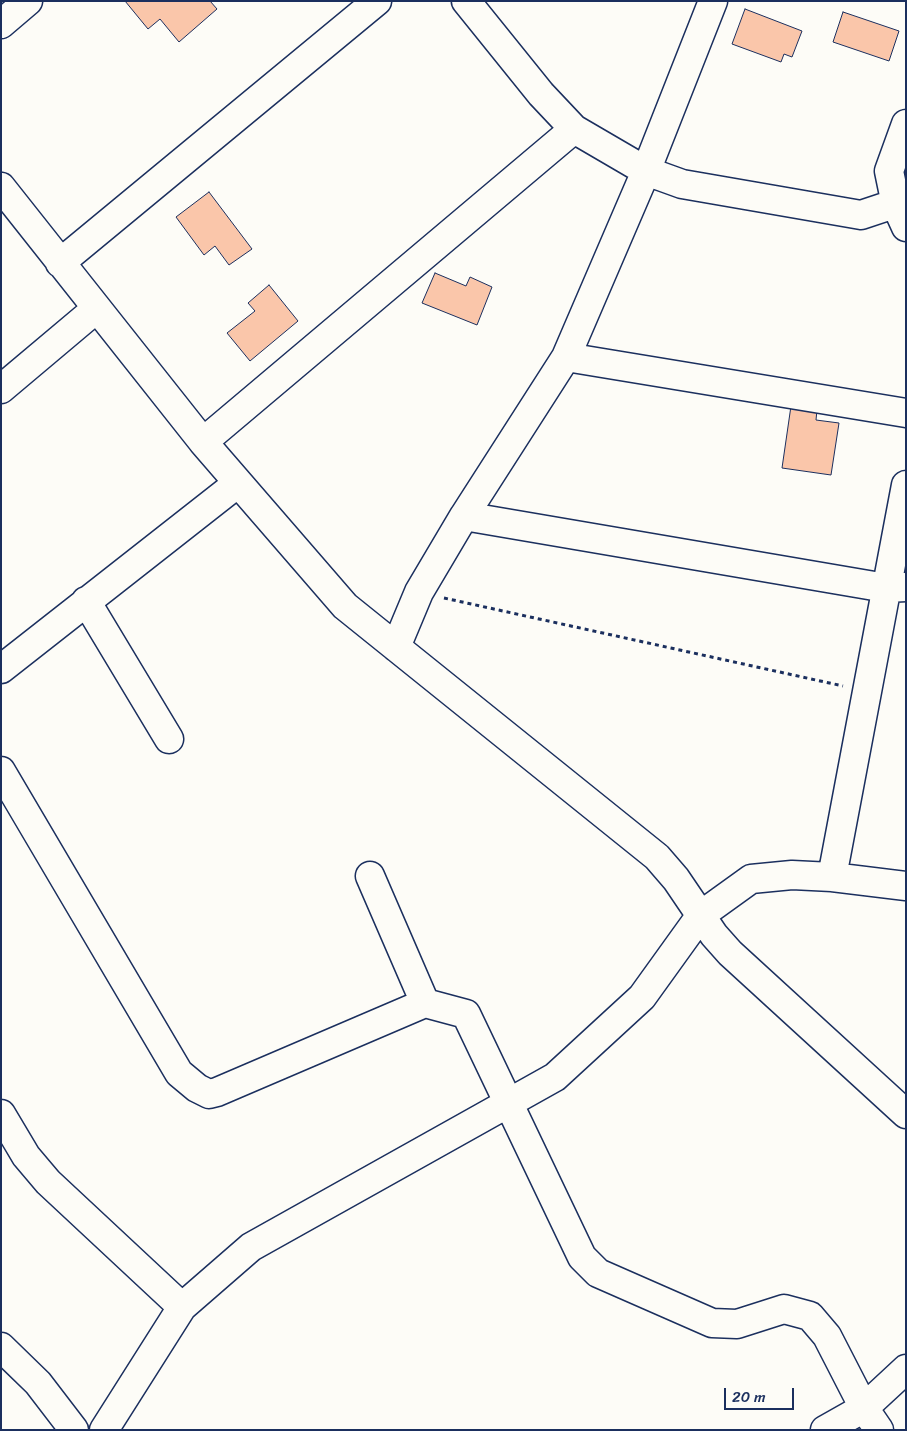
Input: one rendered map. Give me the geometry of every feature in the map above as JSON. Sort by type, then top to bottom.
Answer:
[{"type":"street","points":[[1,24],[28,1]]},
{"type":"street","points":[[60,263],[377,1]]},
{"type":"street","points":[[466,1],[541,94],[574,129],[646,171],[682,184],[861,215],[902,211],[889,170],[906,124]]},
{"type":"street","points":[[396,647],[419,592],[464,516],[566,357],[646,171],[713,1]]},
{"type":"street","points":[[204,442],[574,129]]},
{"type":"street","points":[[1,187],[96,309],[238,484],[345,606],[657,857],[676,879],[730,953],[906,1114]]},
{"type":"street","points":[[1,389],[96,309]]},
{"type":"street","points":[[566,357],[906,413]]},
{"type":"street","points":[[1,668],[238,484]]},
{"type":"street","points":[[832,877],[868,692],[896,588],[906,485]]},
{"type":"street","points":[[464,516],[896,588]]},
{"type":"street","points":[[86,601],[169,739]]},
{"type":"street","points":[[1,770],[178,1073],[197,1088],[209,1094],[217,1092],[425,1003],[466,1014],[507,1104],[582,1257],[598,1273],[712,1323],[737,1324],[784,1309],[810,1316],[827,1336],[872,1419]]},
{"type":"street","points":[[104,1430],[182,1307],[251,1247],[555,1077],[642,997],[701,915],[751,879],[792,875],[832,877],[906,886]]},
{"type":"street","points":[[370,876],[425,1003]]},
{"type":"street","points":[[1,1114],[26,1156],[48,1182],[182,1307]]},
{"type":"street","points":[[1,1347],[38,1383],[74,1430]]},
{"type":"street","points":[[825,1430],[872,1419],[906,1369]]},
{"type":"path","points":[[419,592],[868,692]]},
{"type":"building","points":[[125,1],[210,1],[217,9],[179,42],[160,19],[148,29]]},
{"type":"building","points":[[745,9],[802,31],[792,57],[784,54],[781,62],[732,44]]},
{"type":"building","points":[[843,12],[899,31],[889,61],[833,42]]},
{"type":"building","points":[[209,192],[252,249],[229,265],[215,246],[204,255],[176,217]]},
{"type":"building","points":[[435,273],[466,286],[470,277],[492,287],[477,325],[422,303]]},
{"type":"building","points":[[269,285],[298,321],[250,361],[227,333],[255,311],[248,303]]},
{"type":"building","points":[[791,406],[817,410],[816,420],[839,423],[831,475],[782,468]]}]
